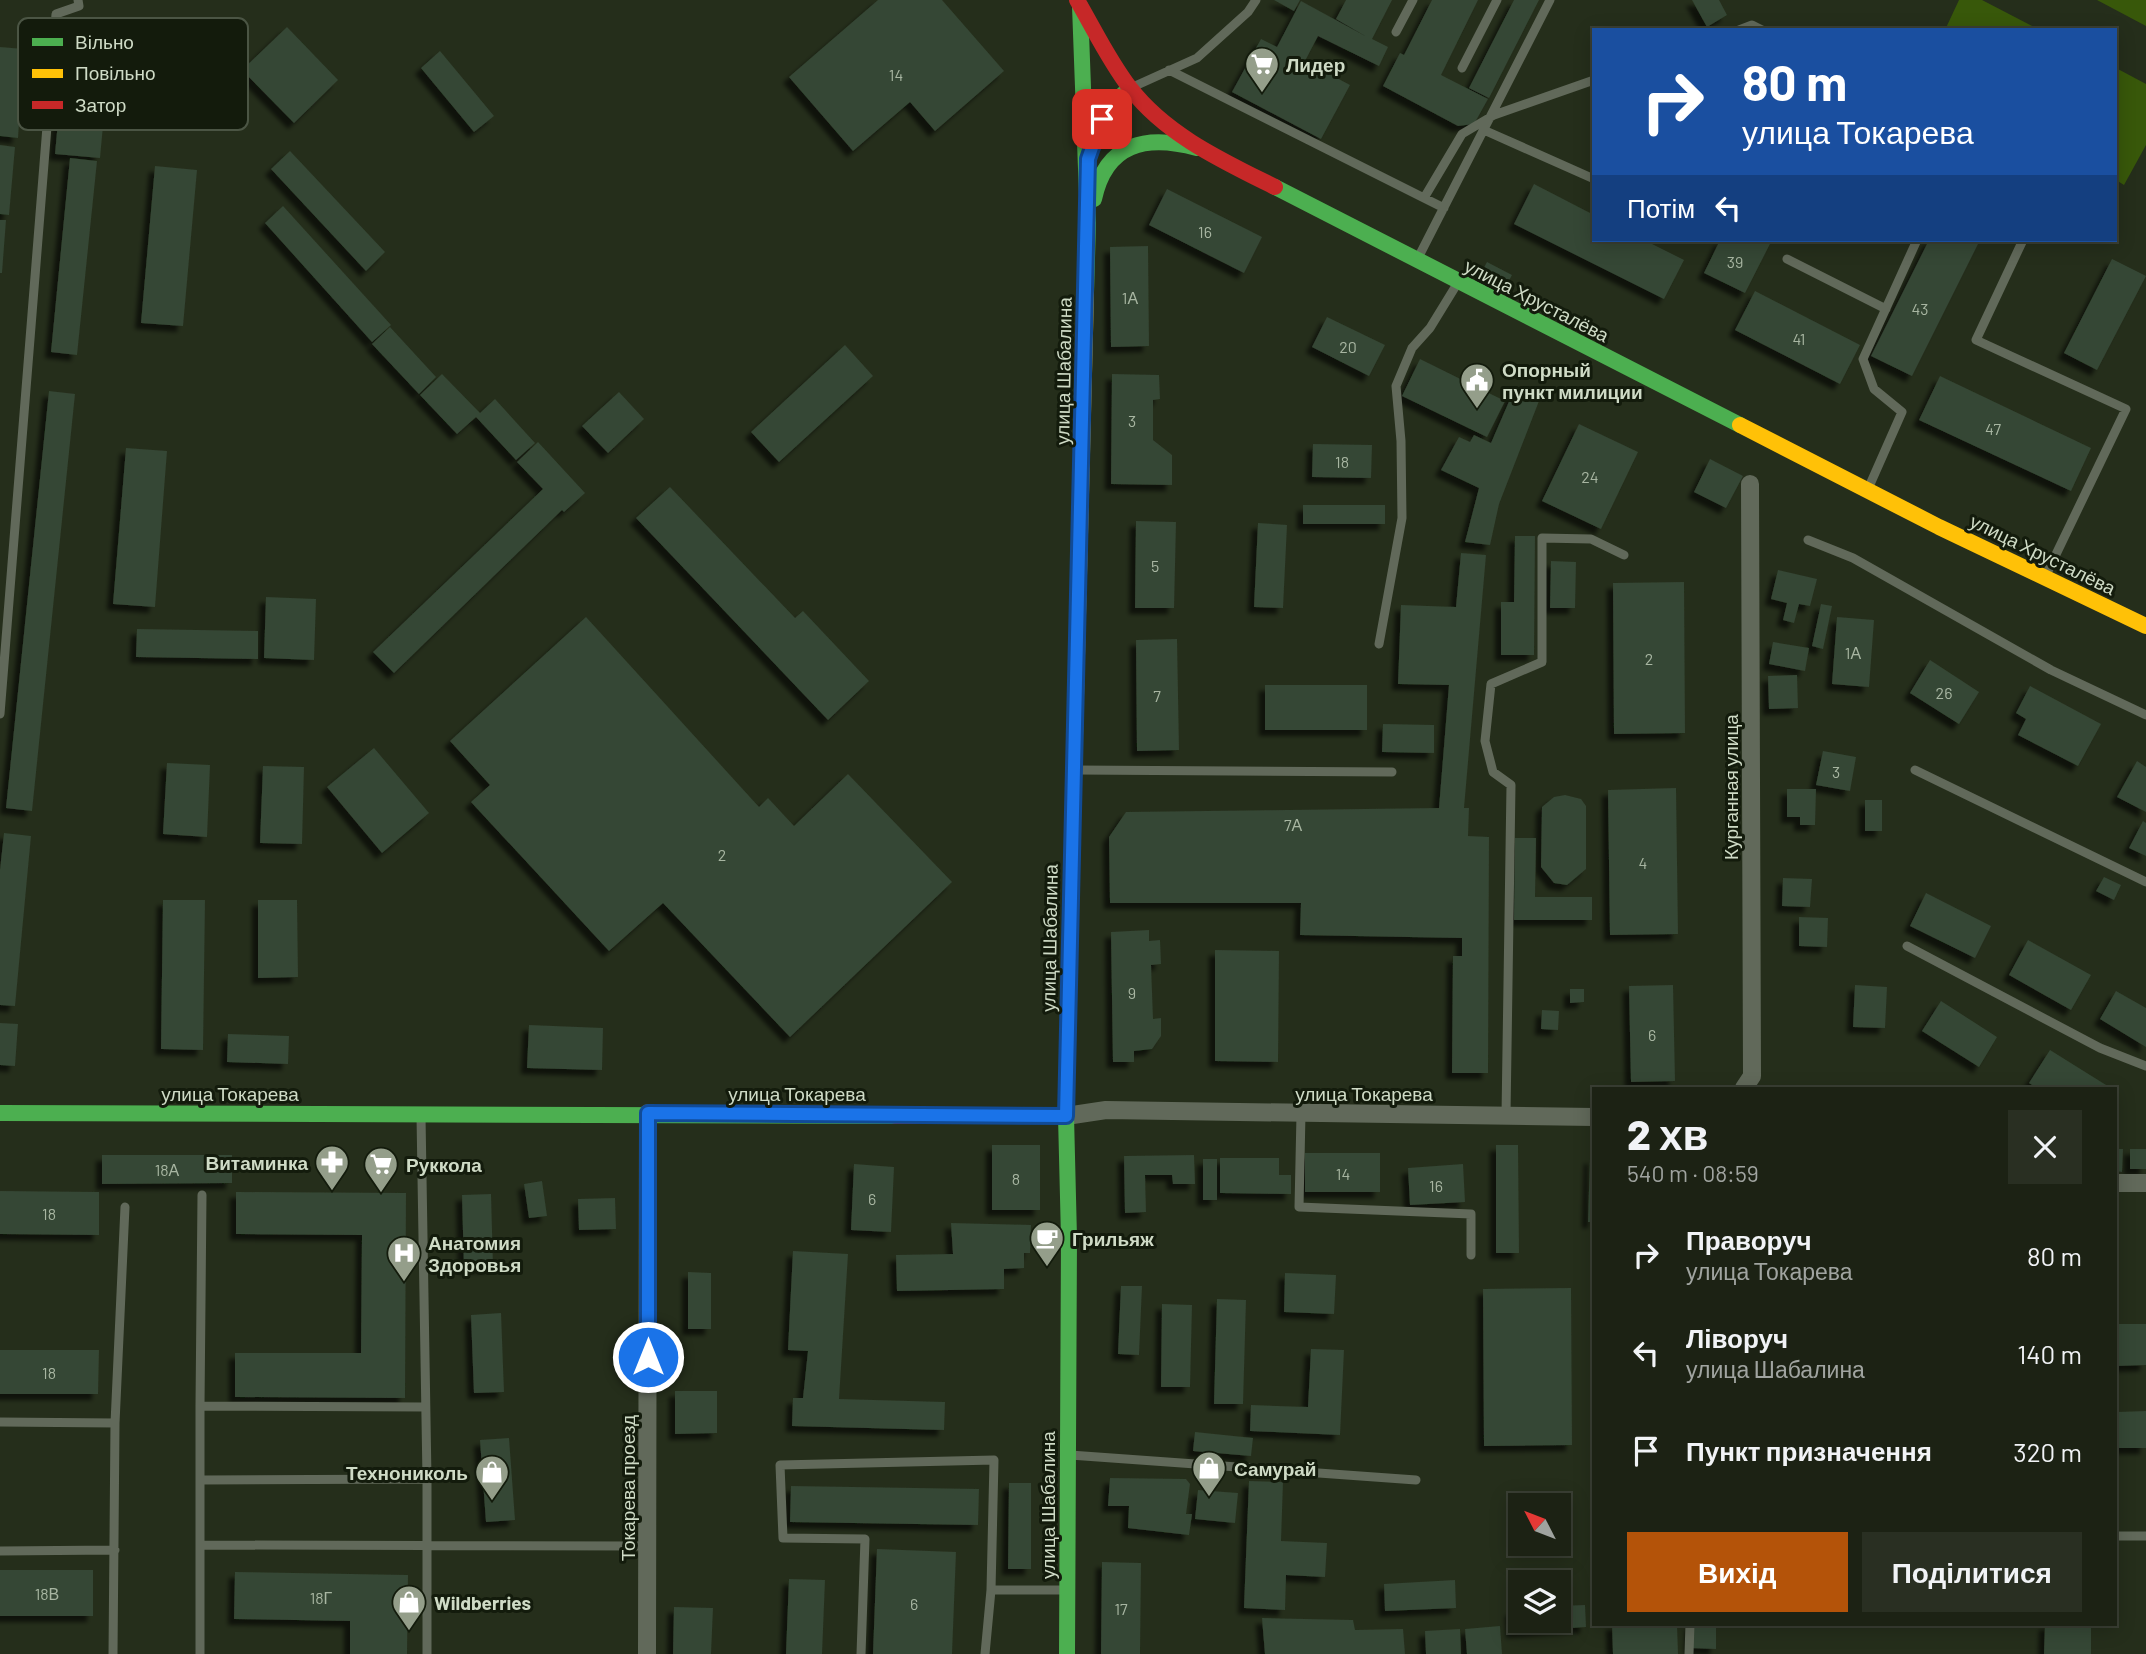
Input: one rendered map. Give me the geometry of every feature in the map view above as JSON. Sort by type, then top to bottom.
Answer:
[{"type":"main road","name":"улица Хрусталёва","points":[[1078,3],[1130,88],[1165,123],[1200,149],[1867,490],[2146,626]]},
{"type":"main road","name":"улица Шабалина","points":[[1067,1654],[1066,1116],[1088,223],[1088,159],[1078,3]]},
{"type":"main road","name":"улица Шабалина","points":[[1088,159],[1109,107],[1130,88]]},
{"type":"main road","name":"улица Шабалина","points":[[1088,223],[1101,172],[1123,150],[1158,140],[1180,142],[1200,149]]},
{"type":"main road","name":"улица Токарева","points":[[0,1112],[1066,1116]]},
{"type":"street","name":"Курганная улица","points":[[1745,1087],[1752,1076],[1750,484]]},
{"type":"street","name":"улица Токарева","points":[[1066,1116],[1106,1110],[1592,1117]]},
{"type":"street","name":"Токарева проезд","points":[[647,1654],[648,1113]]},
{"type":"street","points":[[2117,1182],[2146,1183]]},
{"type":"lane","points":[[56,18],[56,14],[79,6],[78,0]]},
{"type":"lane","points":[[1130,88],[1197,58],[1248,12],[1256,0]]},
{"type":"lane","points":[[1396,32],[1413,0]]},
{"type":"lane","points":[[1462,68],[1497,0]]},
{"type":"lane","points":[[1417,261],[1486,131],[1550,0]]},
{"type":"lane","points":[[1169,70],[1444,208]]},
{"type":"lane","points":[[1424,198],[1462,134],[1494,115],[1592,81]]},
{"type":"lane","points":[[0,714],[47,130]]},
{"type":"lane","points":[[1486,131],[1592,179]]},
{"type":"lane","points":[[1867,490],[1902,412],[1874,389],[1863,359],[1916,242]]},
{"type":"lane","points":[[2022,242],[1976,340],[2126,409],[2045,578]]},
{"type":"lane","points":[[1787,259],[1886,309]]},
{"type":"lane","points":[[1379,644],[1402,519],[1401,441],[1396,386],[1412,348],[1430,328],[1458,282]]},
{"type":"lane","points":[[1506,1115],[1511,785],[1493,772],[1485,741],[1491,684],[1542,662],[1542,538],[1591,539],[1624,555]]},
{"type":"lane","points":[[1808,540],[1853,558],[2051,670],[2146,715]]},
{"type":"lane","points":[[1074,769],[1392,772]]},
{"type":"lane","points":[[1915,770],[2146,882]]},
{"type":"lane","points":[[1907,946],[2100,1048],[2146,1066]]},
{"type":"lane","points":[[421,1114],[427,1654]]},
{"type":"lane","points":[[1301,1114],[1299,1207],[1471,1214],[1471,1255]]},
{"type":"lane","points":[[200,1654],[202,1195]]},
{"type":"lane","points":[[113,1654],[115,1423],[125,1206]]},
{"type":"lane","points":[[200,1406],[425,1407]]},
{"type":"lane","points":[[0,1422],[115,1423]]},
{"type":"lane","points":[[1068,1455],[1416,1480]]},
{"type":"lane","points":[[861,1654],[865,1539],[783,1538],[780,1465],[994,1460],[991,1590],[985,1654]]},
{"type":"lane","points":[[202,1480],[427,1479]]},
{"type":"lane","points":[[2117,1536],[2146,1536]]},
{"type":"lane","points":[[200,1545],[647,1546]]},
{"type":"lane","points":[[0,1551],[115,1550]]},
{"type":"lane","points":[[991,1590],[1067,1590]]},
{"type":"lane","points":[[1689,1654],[1690,1626]]},
{"type":"green space","points":[[1959,0],[1982,0],[2036,28],[1946,28]]},
{"type":"green space","points":[[2097,0],[2146,0],[2146,26]]},
{"type":"green space","points":[[2117,69],[2146,84],[2146,145],[2124,185],[2117,181]]},
{"type":"building","points":[[878,0],[942,0],[1004,71],[935,131],[910,102],[853,151],[789,77]]},
{"type":"building","points":[[1274,0],[1300,0],[1294,11]]},
{"type":"building","points":[[1346,0],[1392,0],[1372,39],[1388,47],[1379,66],[1318,36],[1305,61],[1350,85],[1321,139],[1232,92],[1261,39],[1277,47],[1301,1],[1367,37],[1336,19]]},
{"type":"building","points":[[1432,0],[1478,0],[1441,75],[1488,99],[1474,124],[1458,126],[1383,86],[1400,53],[1404,55]]},
{"type":"building","points":[[1514,0],[1539,0],[1489,98],[1469,88]]},
{"type":"building","points":[[1692,0],[1719,0],[1727,15],[1707,27]]},
{"type":"building","points":[[287,27],[338,80],[294,123],[248,76],[248,64]]},
{"type":"building","points":[[0,47],[18,48],[18,138],[0,136]]},
{"type":"building","points":[[440,51],[494,116],[474,132],[421,68]]},
{"type":"building","points":[[57,130],[103,130],[100,158],[55,154]]},
{"type":"building","points":[[0,145],[15,147],[9,215],[0,214]]},
{"type":"building","points":[[290,151],[385,252],[366,271],[271,169]]},
{"type":"building","points":[[70,158],[97,161],[77,355],[51,352]]},
{"type":"building","points":[[155,166],[197,170],[183,326],[141,323]]},
{"type":"building","points":[[1534,184],[1592,214],[1592,242],[1648,242],[1684,260],[1664,299],[1514,224]]},
{"type":"building","points":[[1167,189],[1262,237],[1244,273],[1149,225]]},
{"type":"building","points":[[283,206],[391,325],[372,342],[265,223]]},
{"type":"building","points":[[0,220],[6,220],[2,273],[0,273]]},
{"type":"building","points":[[1719,242],[1771,242],[1745,293],[1704,273]]},
{"type":"building","points":[[1928,242],[1979,242],[1912,376],[1871,356]]},
{"type":"building","points":[[1148,246],[1149,346],[1111,347],[1110,247]]},
{"type":"building","points":[[2112,259],[2146,276],[2097,370],[2064,353]]},
{"type":"building","points":[[1487,262],[1512,275],[1505,288],[1480,275]]},
{"type":"building","points":[[1755,291],[1860,345],[1840,384],[1735,330]]},
{"type":"building","points":[[1327,317],[1385,345],[1369,376],[1312,347]]},
{"type":"building","points":[[390,327],[436,377],[419,394],[372,344]]},
{"type":"building","points":[[845,345],[873,376],[779,462],[751,432]]},
{"type":"building","points":[[1420,359],[1505,401],[1487,437],[1402,396]]},
{"type":"building","points":[[442,374],[480,413],[495,399],[535,443],[516,460],[476,417],[457,434],[420,395]]},
{"type":"building","points":[[1112,374],[1159,375],[1160,399],[1153,400],[1153,440],[1172,455],[1172,485],[1111,484]]},
{"type":"building","points":[[1940,376],[2091,448],[2071,491],[1919,420]]},
{"type":"building","points":[[1514,390],[1539,401],[1499,504],[1490,545],[1465,542],[1479,488],[1441,470],[1459,437],[1470,442],[1474,435],[1491,443]]},
{"type":"building","points":[[49,391],[75,394],[32,811],[6,808]]},
{"type":"building","points":[[619,392],[644,419],[608,453],[582,426]]},
{"type":"building","points":[[1579,424],[1638,452],[1601,529],[1542,501]]},
{"type":"building","points":[[538,442],[585,493],[564,512],[562,510],[394,673],[373,652],[543,489],[517,462]]},
{"type":"building","points":[[1313,444],[1372,445],[1371,478],[1312,477]]},
{"type":"building","points":[[126,448],[167,451],[155,607],[113,604]]},
{"type":"building","points":[[1710,459],[1743,476],[1726,508],[1694,492]]},
{"type":"building","points":[[670,487],[795,618],[803,611],[869,681],[828,720],[636,518]]},
{"type":"building","points":[[1303,505],[1385,505],[1385,524],[1303,524]]},
{"type":"building","points":[[1136,521],[1176,522],[1174,608],[1135,608]]},
{"type":"building","points":[[1258,523],[1287,525],[1283,608],[1254,607]]},
{"type":"building","points":[[1515,536],[1535,536],[1534,655],[1501,655],[1501,602],[1514,602]]},
{"type":"building","points":[[1461,553],[1486,555],[1464,808],[1469,808],[1468,836],[1489,837],[1488,1073],[1452,1073],[1453,956],[1462,956],[1462,938],[1300,935],[1301,903],[1110,903],[1109,837],[1126,812],[1439,808],[1449,685],[1398,684],[1401,605],[1456,607]]},
{"type":"building","points":[[1551,561],[1576,562],[1575,608],[1550,608]]},
{"type":"building","points":[[1778,570],[1817,579],[1810,606],[1799,604],[1794,623],[1783,620],[1787,603],[1771,599]]},
{"type":"building","points":[[1684,582],[1685,733],[1614,734],[1613,583]]},
{"type":"building","points":[[266,597],[316,599],[314,660],[264,658]]},
{"type":"building","points":[[1821,604],[1832,606],[1823,649],[1812,646]]},
{"type":"building","points":[[586,617],[759,807],[768,798],[794,826],[848,774],[952,882],[790,1037],[663,903],[609,951],[471,802],[490,785],[450,741]]},
{"type":"building","points":[[1837,617],[1874,620],[1869,687],[1832,684]]},
{"type":"building","points":[[137,629],[258,631],[258,659],[136,657]]},
{"type":"building","points":[[1177,639],[1179,750],[1137,751],[1136,640]]},
{"type":"building","points":[[1773,642],[1809,648],[1805,671],[1769,664]]},
{"type":"building","points":[[1930,660],[1979,692],[1959,724],[1910,693]]},
{"type":"building","points":[[1797,675],[1798,708],[1769,709],[1768,676]]},
{"type":"building","points":[[1265,685],[1367,685],[1367,730],[1265,730]]},
{"type":"building","points":[[2030,686],[2101,724],[2078,766],[2018,735],[2026,719],[2016,713]]},
{"type":"building","points":[[1383,724],[1434,725],[1434,753],[1382,752]]},
{"type":"building","points":[[374,748],[429,813],[382,853],[327,787]]},
{"type":"building","points":[[1823,751],[1856,757],[1850,791],[1816,785]]},
{"type":"building","points":[[2137,761],[2146,767],[2146,812],[2117,797]]},
{"type":"building","points":[[167,763],[210,765],[207,837],[163,834]]},
{"type":"building","points":[[263,766],[304,767],[302,844],[260,843]]},
{"type":"building","points":[[1676,788],[1678,934],[1610,935],[1608,790]]},
{"type":"building","points":[[1787,789],[1816,789],[1815,825],[1800,825],[1800,817],[1787,817]]},
{"type":"building","points":[[1565,795],[1581,799],[1586,806],[1586,869],[1567,885],[1554,883],[1541,867],[1542,807],[1554,797]]},
{"type":"building","points":[[1865,800],[1882,800],[1882,831],[1865,831]]},
{"type":"building","points":[[2143,821],[2146,823],[2146,856],[2129,848]]},
{"type":"building","points":[[4,833],[31,836],[15,1006],[0,1005],[0,870]]},
{"type":"building","points":[[1515,838],[1536,838],[1535,897],[1592,897],[1592,920],[1514,920]]},
{"type":"building","points":[[2104,877],[2121,885],[2114,900],[2096,891]]},
{"type":"building","points":[[1783,878],[1812,879],[1810,907],[1782,906]]},
{"type":"building","points":[[1926,893],[1991,926],[1975,958],[1910,926]]},
{"type":"building","points":[[163,900],[205,900],[203,1050],[161,1049]]},
{"type":"building","points":[[258,900],[297,900],[298,977],[258,978]]},
{"type":"building","points":[[1799,917],[1828,918],[1827,947],[1799,946]]},
{"type":"building","points":[[1149,930],[1149,941],[1160,940],[1161,964],[1151,965],[1153,1019],[1161,1018],[1161,1036],[1152,1049],[1134,1051],[1134,1062],[1113,1062],[1111,932]]},
{"type":"building","points":[[2028,940],[2091,975],[2071,1010],[2009,975]]},
{"type":"building","points":[[1215,950],[1279,951],[1278,1062],[1215,1061]]},
{"type":"building","points":[[1673,985],[1675,1081],[1631,1082],[1629,986]]},
{"type":"building","points":[[1855,985],[1887,987],[1885,1028],[1853,1027]]},
{"type":"building","points":[[1570,989],[1584,989],[1584,1002],[1570,1003]]},
{"type":"building","points":[[2116,991],[2146,1008],[2146,1047],[2100,1019]]},
{"type":"building","points":[[1941,1001],[1997,1037],[1979,1067],[1922,1031]]},
{"type":"building","points":[[1542,1010],[1559,1011],[1558,1030],[1541,1029]]},
{"type":"building","points":[[0,1023],[18,1024],[15,1066],[0,1065]]},
{"type":"building","points":[[529,1025],[603,1028],[602,1070],[527,1068]]},
{"type":"building","points":[[228,1034],[289,1036],[288,1064],[227,1062]]},
{"type":"building","points":[[2050,1050],[2106,1085],[2035,1087],[2029,1083]]},
{"type":"building","points":[[992,1145],[1040,1145],[1040,1210],[992,1210]]},
{"type":"building","points":[[1496,1145],[1518,1145],[1519,1253],[1496,1253]]},
{"type":"building","points":[[2117,1149],[2123,1149],[2122,1172],[2117,1171]]},
{"type":"building","points":[[2130,1149],[2146,1149],[2146,1169],[2130,1169]]},
{"type":"building","points":[[1305,1153],[1380,1153],[1380,1192],[1305,1192]]},
{"type":"building","points":[[102,1155],[232,1155],[232,1183],[102,1184]]},
{"type":"building","points":[[1194,1155],[1195,1184],[1173,1184],[1172,1175],[1145,1175],[1146,1212],[1125,1213],[1124,1156]]},
{"type":"building","points":[[1220,1158],[1279,1158],[1279,1175],[1291,1175],[1291,1194],[1220,1193]]},
{"type":"building","points":[[1590,1158],[1592,1158],[1592,1222],[1588,1222]]},
{"type":"building","points":[[1203,1159],[1217,1159],[1217,1200],[1203,1200]]},
{"type":"building","points":[[854,1164],[894,1167],[891,1232],[851,1230]]},
{"type":"building","points":[[1463,1164],[1465,1202],[1410,1205],[1408,1168]]},
{"type":"building","points":[[542,1181],[547,1216],[529,1218],[524,1184]]},
{"type":"building","points":[[0,1191],[99,1192],[99,1235],[0,1234]]},
{"type":"building","points":[[236,1192],[406,1193],[405,1398],[235,1397],[235,1353],[361,1353],[362,1235],[236,1234]]},
{"type":"building","points":[[491,1194],[493,1267],[464,1268],[462,1195]]},
{"type":"building","points":[[615,1198],[616,1229],[579,1230],[578,1199]]},
{"type":"building","points":[[951,1223],[1031,1225],[1030,1253],[1024,1253],[1024,1268],[1004,1269],[1004,1289],[897,1291],[896,1255],[953,1254]]},
{"type":"building","points":[[793,1251],[848,1254],[839,1399],[945,1402],[944,1430],[792,1426],[793,1398],[803,1398],[808,1351],[788,1350]]},
{"type":"building","points":[[688,1272],[711,1273],[711,1329],[688,1329]]},
{"type":"building","points":[[1285,1273],[1336,1275],[1334,1314],[1284,1312]]},
{"type":"building","points":[[1121,1286],[1142,1286],[1139,1355],[1118,1354]]},
{"type":"building","points":[[1571,1288],[1572,1445],[1484,1446],[1483,1289]]},
{"type":"building","points":[[1217,1299],[1246,1300],[1243,1404],[1214,1404]]},
{"type":"building","points":[[1162,1304],[1192,1305],[1190,1387],[1161,1387]]},
{"type":"building","points":[[501,1313],[504,1392],[474,1393],[471,1315]]},
{"type":"building","points":[[2117,1324],[2146,1324],[2146,1365],[2117,1366]]},
{"type":"building","points":[[1311,1349],[1344,1350],[1340,1435],[1250,1431],[1251,1405],[1308,1407]]},
{"type":"building","points":[[0,1350],[99,1350],[98,1394],[0,1394]]},
{"type":"building","points":[[675,1391],[717,1391],[717,1433],[675,1434]]},
{"type":"building","points":[[2146,1411],[2146,1448],[2117,1448],[2117,1412]]},
{"type":"building","points":[[1195,1432],[1253,1438],[1251,1456],[1193,1451]]},
{"type":"building","points":[[509,1438],[515,1520],[486,1522],[480,1440]]},
{"type":"building","points":[[1110,1478],[1186,1479],[1190,1484],[1186,1514],[1192,1514],[1189,1535],[1128,1528],[1129,1506],[1108,1506]]},
{"type":"building","points":[[1249,1481],[1283,1482],[1281,1541],[1327,1543],[1325,1577],[1286,1575],[1285,1610],[1244,1608]]},
{"type":"building","points":[[1009,1483],[1031,1483],[1031,1569],[1008,1569]]},
{"type":"building","points":[[791,1486],[979,1489],[978,1525],[790,1522]]},
{"type":"building","points":[[1198,1490],[1238,1493],[1235,1523],[1195,1519]]},
{"type":"building","points":[[877,1549],[956,1552],[952,1654],[873,1654]]},
{"type":"building","points":[[1102,1562],[1141,1563],[1140,1654],[1101,1654]]},
{"type":"building","points":[[0,1570],[93,1570],[93,1616],[0,1616]]},
{"type":"building","points":[[235,1572],[408,1575],[407,1654],[350,1654],[350,1621],[234,1619]]},
{"type":"building","points":[[789,1579],[825,1580],[822,1654],[786,1654]]},
{"type":"building","points":[[1455,1580],[1456,1608],[1385,1611],[1384,1584]]},
{"type":"building","points":[[1585,1605],[1586,1627],[1571,1628],[1571,1606]]},
{"type":"building","points":[[674,1607],[713,1608],[711,1654],[673,1654]]},
{"type":"building","points":[[1262,1618],[1353,1620],[1355,1630],[1403,1629],[1405,1654],[1265,1654]]},
{"type":"building","points":[[1500,1626],[1502,1654],[1467,1654],[1465,1629]]},
{"type":"building","points":[[1612,1626],[1677,1626],[1678,1654],[1613,1654]]},
{"type":"building","points":[[1691,1626],[1716,1626],[1716,1649],[1690,1648]]},
{"type":"building","points":[[2045,1626],[2091,1626],[2091,1654],[2044,1654]]},
{"type":"building","points":[[1460,1629],[1461,1654],[1426,1654],[1425,1631]]},
{"type":"traffic: fast","points":[[1080,6],[1088,223],[1086,293]]},
{"type":"traffic: fast","points":[[1091,149],[1109,107],[1130,88]]},
{"type":"traffic: fast","points":[[1094,199],[1108,165],[1131,147],[1161,142],[1197,148]]},
{"type":"traffic: fast","points":[[1275,187],[1740,425]]},
{"type":"traffic: fast","points":[[1067,1654],[1069,1238],[1066,1116],[1074,777]]},
{"type":"traffic: fast","points":[[0,1113],[896,1116]]},
{"type":"traffic: slow","points":[[1074,777],[1086,293]]},
{"type":"traffic: slow","points":[[1740,425],[1939,527],[2146,626]]},
{"type":"traffic: jam","points":[[1077,0],[1115,67],[1144,105],[1196,145],[1275,187]]},
{"type":"traffic: jam","points":[[896,1116],[1066,1116]]},
{"type":"place","name":"Лидер","points":[[1262,94]]},
{"type":"place","name":"Опорный пункт милиции","points":[[1477,410]]},
{"type":"place","name":"Витаминка","points":[[332,1192]]},
{"type":"place","name":"Руккола","points":[[381,1194]]},
{"type":"place","name":"Грильяж","points":[[1047,1268]]},
{"type":"place","name":"Анатомия Здоровья","points":[[404,1283]]},
{"type":"place","name":"Самурай","points":[[1209,1498]]},
{"type":"place","name":"Технониколь","points":[[492,1502]]},
{"type":"place","name":"Wildberries","points":[[409,1632]]},
{"type":"route","points":[[648,1357],[648,1113],[1066,1116],[1088,159],[1102,119]]}]
